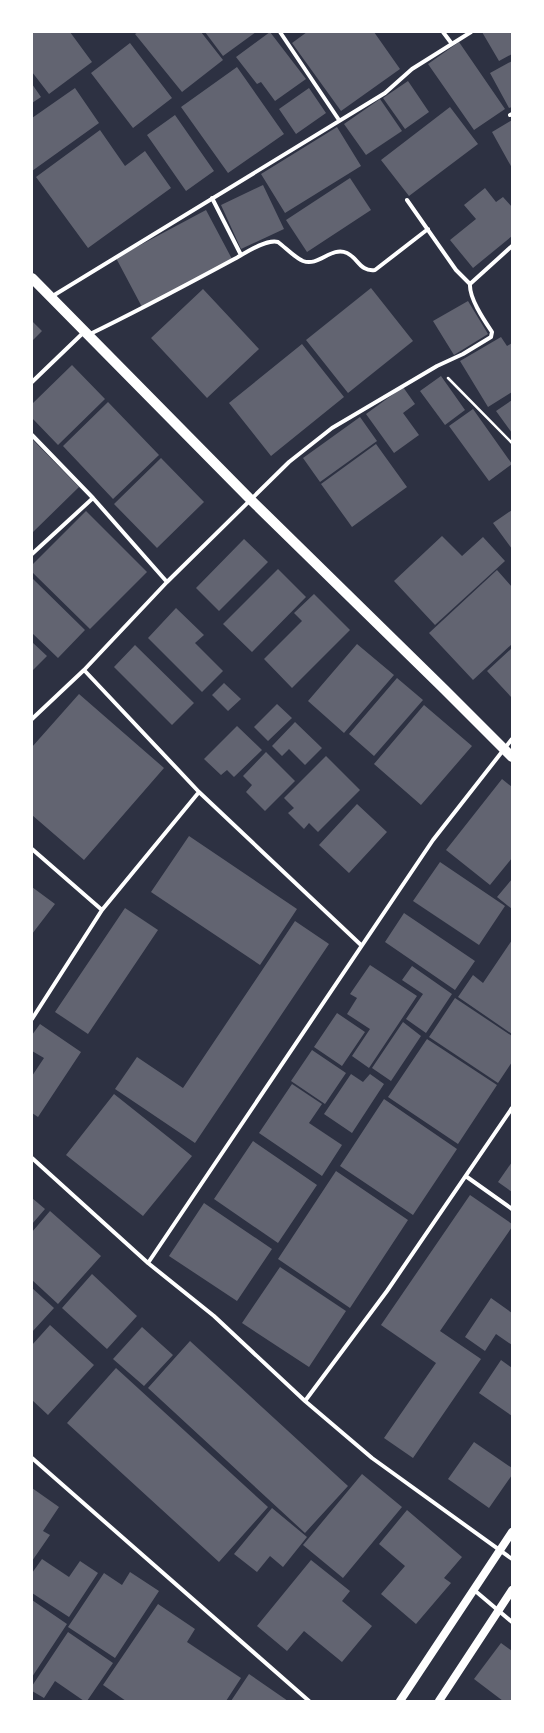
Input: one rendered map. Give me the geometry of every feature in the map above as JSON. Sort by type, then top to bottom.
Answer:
[{"type":"main road","points":[[32,278],[250,499],[512,757]]},
{"type":"main road","points":[[400,1701],[472,1590],[512,1532]]},
{"type":"main road","points":[[439,1701],[512,1590]]},
{"type":"street","points":[[280,32],[339,120]]},
{"type":"street","points":[[443,32],[452,44]]},
{"type":"street","points":[[50,297],[385,93],[412,69],[471,32]]},
{"type":"street","points":[[212,198],[241,255]]},
{"type":"street","points":[[32,719],[84,670],[167,582],[289,462],[332,428],[437,366],[463,354],[492,334],[471,292],[470,284],[456,270],[406,200]]},
{"type":"street","points":[[32,382],[86,333],[148,307],[241,255],[274,241],[303,261],[311,262],[339,251],[348,254],[360,266],[370,271],[375,270],[428,229]]},
{"type":"street","points":[[470,284],[512,246]]},
{"type":"street","points":[[32,435],[93,498],[167,582]]},
{"type":"street","points":[[32,554],[93,498]]},
{"type":"street","points":[[84,670],[199,792],[361,945]]},
{"type":"street","points":[[148,1263],[433,840],[512,739]]},
{"type":"street","points":[[32,1019],[102,910],[199,792]]},
{"type":"street","points":[[32,849],[102,910]]},
{"type":"street","points":[[305,1401],[387,1291],[512,1108]]},
{"type":"street","points":[[32,1158],[148,1263],[214,1316],[305,1401],[372,1458],[512,1559]]},
{"type":"street","points":[[466,1177],[512,1209]]},
{"type":"street","points":[[32,1458],[309,1701]]},
{"type":"street","points":[[472,1590],[512,1622]]},
{"type":"path","points":[[437,366],[512,444]]},
{"type":"building","points":[[32,32],[70,32],[92,62],[49,94],[32,72]]},
{"type":"building","points":[[138,32],[201,32],[223,60],[182,92],[135,34]]},
{"type":"building","points":[[205,32],[256,32],[223,56]]},
{"type":"building","points":[[270,32],[306,79],[275,101],[261,82],[257,84],[236,57]]},
{"type":"building","points":[[307,32],[374,32],[400,69],[341,111],[292,43]]},
{"type":"building","points":[[482,32],[512,32],[512,54],[499,61]]},
{"type":"building","points":[[459,42],[505,109],[474,130],[428,64]]},
{"type":"building","points":[[130,43],[172,98],[133,128],[91,73]]},
{"type":"building","points":[[512,61],[512,107],[509,108],[490,73]]},
{"type":"building","points":[[237,67],[284,134],[228,173],[181,107]]},
{"type":"building","points":[[408,81],[429,112],[405,129],[383,98]]},
{"type":"building","points":[[32,84],[41,97],[32,103]]},
{"type":"building","points":[[75,88],[99,123],[32,171],[32,118]]},
{"type":"building","points":[[309,88],[326,113],[296,134],[279,109]]},
{"type":"building","points":[[380,99],[402,131],[366,155],[344,124]]},
{"type":"building","points":[[450,107],[478,144],[409,196],[381,160]]},
{"type":"building","points":[[175,115],[214,171],[186,191],[147,135]]},
{"type":"building","points":[[512,120],[512,168],[492,132]]},
{"type":"building","points":[[337,127],[361,166],[285,213],[261,174]]},
{"type":"building","points":[[100,130],[125,166],[145,151],[171,188],[88,248],[36,177]]},
{"type":"building","points":[[350,178],[371,210],[307,252],[286,220]]},
{"type":"building","points":[[263,185],[284,229],[241,249],[221,205]]},
{"type":"building","points":[[485,188],[496,202],[503,197],[512,207],[512,236],[473,268],[450,240],[476,219],[464,205]]},
{"type":"building","points":[[206,210],[232,259],[142,307],[116,258]]},
{"type":"building","points":[[371,288],[413,341],[348,393],[306,340]]},
{"type":"building","points":[[203,289],[259,349],[207,398],[151,338]]},
{"type":"building","points":[[468,301],[488,334],[454,355],[433,321]]},
{"type":"building","points":[[32,321],[42,331],[32,341]]},
{"type":"building","points":[[501,337],[507,346],[512,343],[512,392],[488,407],[460,361]]},
{"type":"building","points":[[302,344],[344,397],[271,456],[229,403]]},
{"type":"building","points":[[72,365],[105,399],[58,445],[32,418],[32,404]]},
{"type":"building","points":[[441,376],[465,410],[445,425],[420,391]]},
{"type":"building","points":[[403,387],[415,404],[403,413],[419,435],[394,453],[366,414]]},
{"type":"building","points":[[512,400],[512,433],[496,411]]},
{"type":"building","points":[[108,402],[159,455],[113,499],[63,446]]},
{"type":"building","points":[[473,409],[512,464],[489,481],[449,426]]},
{"type":"building","points":[[360,417],[377,441],[320,482],[303,458]]},
{"type":"building","points":[[32,439],[79,487],[32,533]]},
{"type":"building","points":[[376,444],[407,487],[352,527],[321,484]]},
{"type":"building","points":[[161,458],[204,502],[157,548],[114,504]]},
{"type":"building","points":[[512,510],[512,549],[493,523]]},
{"type":"building","points":[[86,511],[147,572],[90,629],[32,572],[32,565]]},
{"type":"building","points":[[442,536],[462,556],[483,537],[505,561],[435,625],[394,581]]},
{"type":"building","points":[[244,539],[268,562],[219,611],[196,588]]},
{"type":"building","points":[[278,569],[306,597],[252,652],[223,624]]},
{"type":"building","points":[[497,570],[512,587],[512,644],[473,680],[429,633]]},
{"type":"building","points":[[32,578],[85,630],[58,658],[32,633]]},
{"type":"building","points":[[314,594],[350,630],[292,688],[264,659],[302,621],[294,613]]},
{"type":"building","points":[[176,608],[204,635],[195,643],[223,671],[202,692],[148,638]]},
{"type":"building","points":[[32,642],[47,656],[32,671]]},
{"type":"building","points":[[357,644],[394,675],[344,733],[308,701]]},
{"type":"building","points":[[135,645],[194,703],[172,725],[114,667]]},
{"type":"building","points":[[512,648],[512,698],[487,671]]},
{"type":"building","points":[[397,678],[423,700],[374,756],[349,734]]},
{"type":"building","points":[[224,683],[241,699],[228,711],[212,695]]},
{"type":"building","points":[[79,694],[164,768],[84,860],[32,815],[32,747]]},
{"type":"building","points":[[277,704],[292,718],[268,741],[254,727]]},
{"type":"building","points":[[424,705],[472,746],[421,805],[374,764]]},
{"type":"building","points":[[295,722],[322,748],[305,765],[289,749],[282,756],[272,746]]},
{"type":"building","points":[[237,726],[262,750],[234,777],[227,770],[221,775],[204,759]]},
{"type":"building","points":[[266,752],[295,781],[265,811],[246,792],[252,785],[243,776]]},
{"type":"building","points":[[326,756],[360,790],[318,832],[309,823],[304,829],[288,813],[294,808],[284,798]]},
{"type":"building","points":[[502,779],[512,787],[512,858],[490,885],[446,850]]},
{"type":"building","points":[[357,804],[387,832],[349,873],[319,845]]},
{"type":"building","points":[[189,836],[297,909],[260,965],[151,892]]},
{"type":"building","points":[[440,862],[505,906],[479,945],[413,901]]},
{"type":"building","points":[[512,879],[512,909],[497,897]]},
{"type":"building","points":[[32,887],[55,904],[32,934]]},
{"type":"building","points":[[125,908],[158,930],[88,1034],[55,1012]]},
{"type":"building","points":[[404,913],[475,961],[455,990],[385,942]]},
{"type":"building","points":[[295,921],[329,944],[195,1143],[115,1089],[137,1057],[183,1088]]},
{"type":"building","points":[[512,940],[512,1034],[458,997],[473,975],[483,983]]},
{"type":"building","points":[[370,965],[417,996],[369,1068],[352,1056],[370,1029],[347,1014],[357,998],[350,994]]},
{"type":"building","points":[[412,966],[452,994],[426,1033],[406,1019],[423,994],[402,980]]},
{"type":"building","points":[[455,998],[512,1036],[512,1062],[498,1083],[429,1037]]},
{"type":"building","points":[[337,1013],[365,1032],[342,1066],[314,1047]]},
{"type":"building","points":[[403,1022],[421,1036],[391,1081],[372,1068]]},
{"type":"building","points":[[40,1024],[81,1052],[38,1117],[32,1113],[32,1076],[44,1058],[32,1051],[32,1035]]},
{"type":"building","points":[[427,1039],[497,1085],[458,1144],[388,1097]]},
{"type":"building","points":[[312,1050],[346,1073],[325,1104],[291,1081]]},
{"type":"building","points":[[351,1074],[363,1082],[370,1074],[384,1084],[352,1133],[324,1114]]},
{"type":"building","points":[[292,1084],[322,1104],[309,1123],[342,1145],[322,1176],[259,1133]]},
{"type":"building","points":[[114,1094],[192,1156],[143,1216],[66,1155]]},
{"type":"building","points":[[384,1099],[457,1149],[413,1215],[340,1166]]},
{"type":"building","points":[[253,1141],[317,1185],[278,1243],[214,1199]]},
{"type":"building","points":[[512,1162],[512,1192],[498,1182]]},
{"type":"building","points":[[336,1171],[408,1220],[350,1308],[278,1259]]},
{"type":"building","points":[[470,1195],[512,1224],[512,1227],[440,1331],[481,1359],[413,1458],[384,1438],[436,1363],[381,1325]]},
{"type":"building","points":[[32,1198],[45,1209],[32,1224]]},
{"type":"building","points":[[204,1203],[272,1249],[237,1301],[169,1256]]},
{"type":"building","points":[[50,1211],[101,1256],[58,1304],[32,1280],[32,1232]]},
{"type":"building","points":[[280,1267],[346,1311],[309,1367],[242,1323]]},
{"type":"building","points":[[92,1274],[137,1316],[107,1349],[62,1308]]},
{"type":"building","points":[[32,1288],[54,1308],[32,1332]]},
{"type":"building","points":[[491,1298],[512,1313],[512,1345],[496,1334],[485,1351],[465,1337]]},
{"type":"building","points":[[50,1325],[94,1365],[48,1415],[32,1400],[32,1345]]},
{"type":"building","points":[[142,1327],[173,1355],[144,1386],[113,1359]]},
{"type":"building","points":[[190,1341],[348,1486],[305,1533],[148,1388]]},
{"type":"building","points":[[501,1360],[512,1368],[512,1416],[479,1393]]},
{"type":"building","points":[[116,1368],[268,1507],[219,1562],[67,1423]]},
{"type":"building","points":[[474,1442],[512,1468],[512,1475],[489,1508],[448,1479]]},
{"type":"building","points":[[362,1474],[402,1507],[343,1578],[303,1545]]},
{"type":"building","points":[[32,1488],[59,1507],[43,1531],[50,1535],[32,1561]]},
{"type":"building","points":[[272,1508],[307,1537],[283,1567],[270,1556],[257,1572],[234,1554]]},
{"type":"building","points":[[407,1510],[462,1557],[444,1578],[451,1583],[416,1624],[381,1594],[405,1566],[379,1544]]},
{"type":"building","points":[[42,1559],[69,1577],[80,1561],[98,1573],[69,1617],[32,1593],[32,1573]]},
{"type":"building","points":[[311,1560],[350,1591],[342,1601],[372,1626],[342,1662],[304,1631],[287,1651],[257,1626]]},
{"type":"building","points":[[130,1572],[159,1591],[115,1658],[68,1627],[104,1573],[122,1585]]},
{"type":"building","points":[[32,1600],[67,1624],[32,1677]]},
{"type":"building","points":[[158,1604],[195,1629],[187,1642],[241,1678],[226,1701],[126,1701],[103,1685]]},
{"type":"building","points":[[68,1632],[113,1663],[87,1701],[84,1701],[55,1681],[44,1698],[32,1691],[32,1686]]},
{"type":"building","points":[[501,1643],[512,1651],[512,1701],[503,1701],[474,1679]]},
{"type":"building","points":[[249,1674],[288,1701],[231,1701]]}]
